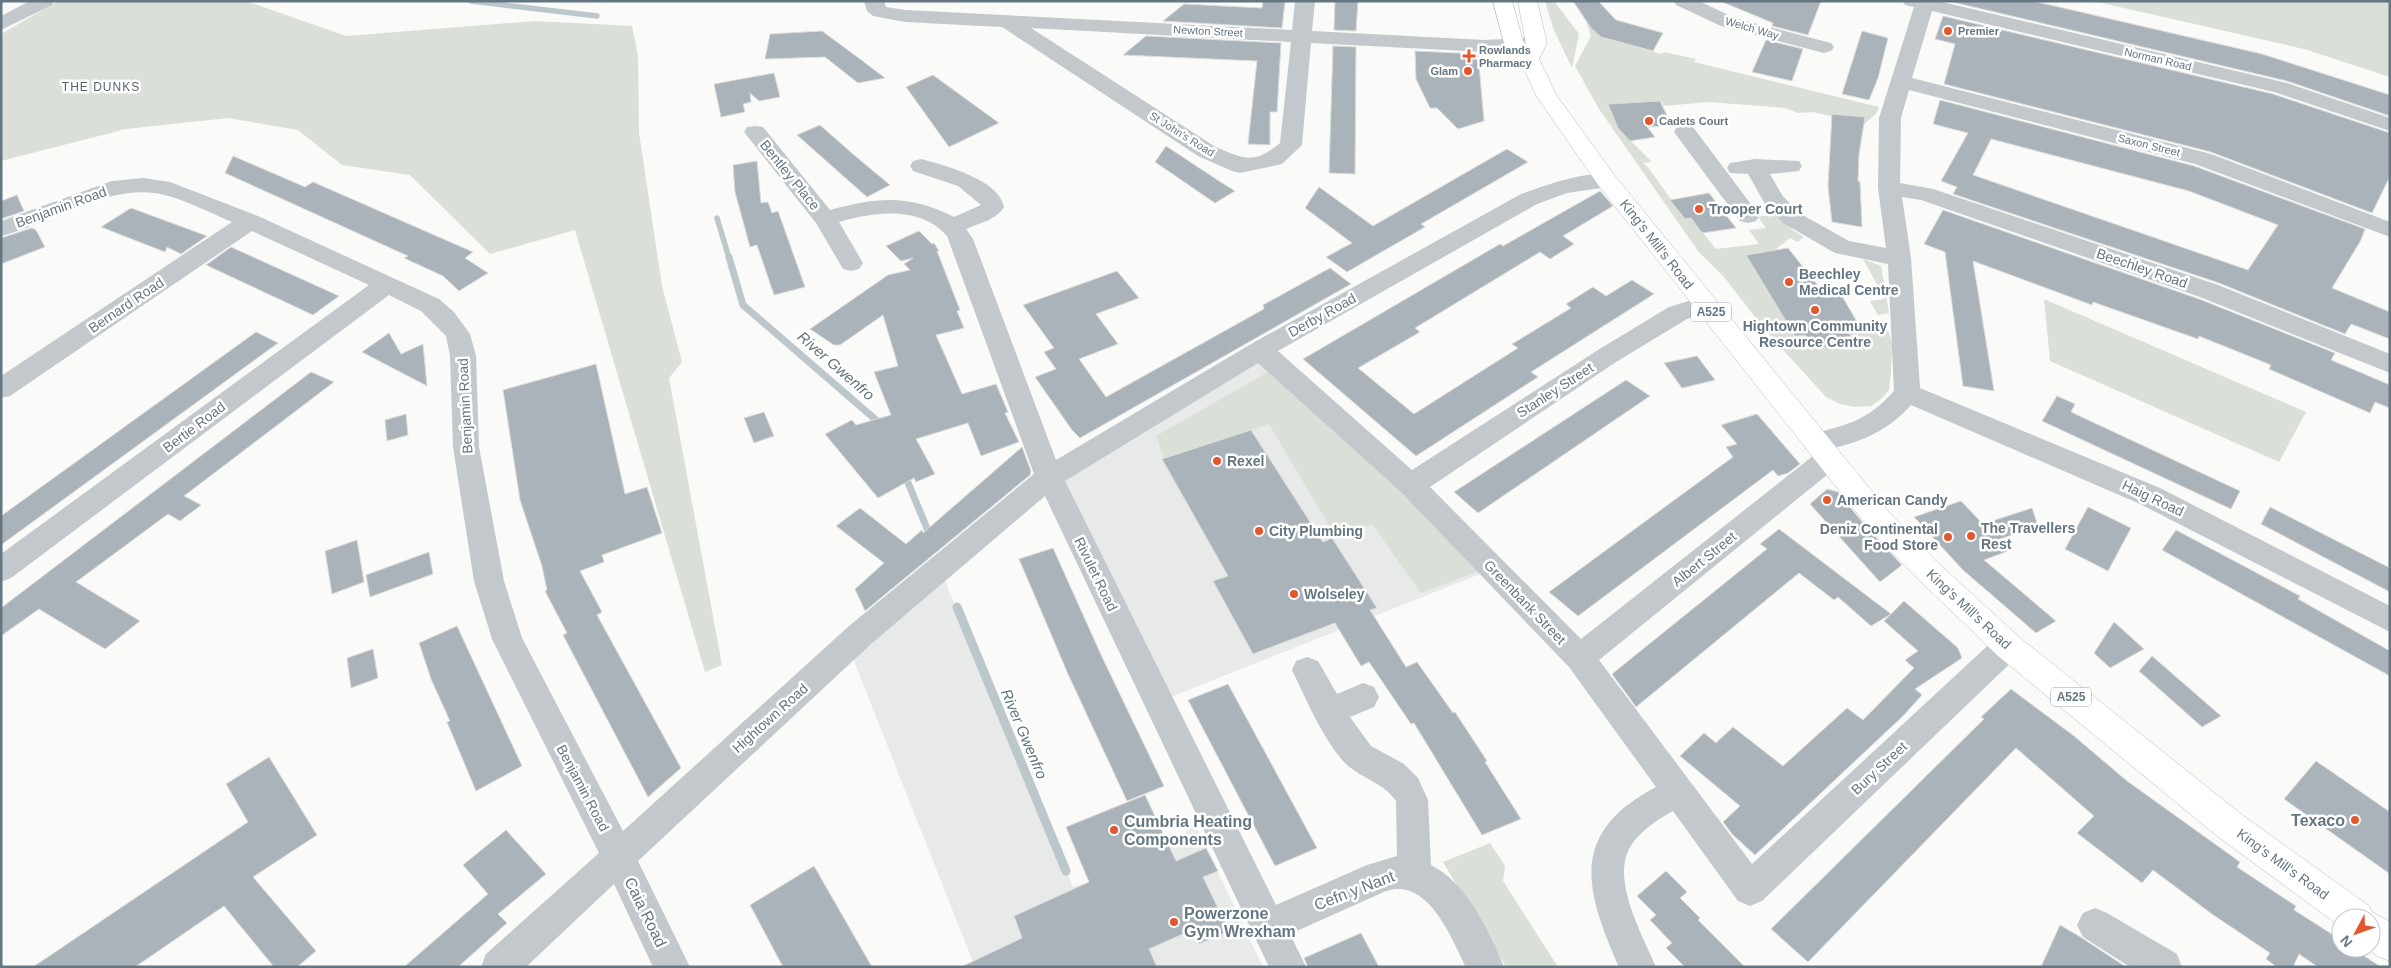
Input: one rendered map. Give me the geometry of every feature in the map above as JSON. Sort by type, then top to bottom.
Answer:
[{"type":"main road","name":"King's Mill's Road","points":[[1502,1],[1514,43],[1533,51]]},
{"type":"main road","name":"King's Mill's Road","points":[[1526,1],[1533,51],[1547,97],[1608,181],[1821,451],[1878,519],[1926,569],[2008,646],[2230,825],[2343,908]]},
{"type":"street","points":[[1,24],[45,1]]},
{"type":"street","name":"St John's Road","points":[[1007,21],[1206,151],[1240,166],[1274,159],[1291,145],[1305,1]]},
{"type":"street","name":"Welch Way","points":[[1683,1],[1735,24],[1824,45]]},
{"type":"street","points":[[1821,451],[1862,432],[1888,415],[1907,393],[1899,258],[1889,188],[1890,118],[1902,82],[1920,2]]},
{"type":"street","name":"Norman Road","points":[[1920,2],[2280,88],[2390,125]]},
{"type":"street","name":"Newton Street","points":[[877,7],[905,16],[1485,46],[1514,43]]},
{"type":"street","name":"Saxon Street","points":[[1902,82],[2203,159],[2390,230]]},
{"type":"street","name":"Bentley Place","points":[[755,132],[825,219],[851,263]]},
{"type":"street","points":[[1685,132],[1748,216]]},
{"type":"street","points":[[921,166],[966,181],[992,200],[993,207],[987,212],[953,226]]},
{"type":"street","points":[[1755,166],[1773,199],[1791,218],[1843,248],[1899,258]]},
{"type":"street","points":[[1714,170],[1755,166],[1791,166]]},
{"type":"street","name":"Derby Road","points":[[1050,477],[1260,350],[1528,199],[1564,187],[1608,181]]},
{"type":"street","name":"Benjamin Road","points":[[1,229],[112,188],[143,185],[170,189],[250,221],[387,284],[430,305],[445,318],[458,334],[463,356],[466,447],[489,581],[507,639],[620,858]]},
{"type":"street","name":"Beechley Road","points":[[1889,188],[1925,194],[2209,291],[2390,364]]},
{"type":"street","name":"Bentley Place","points":[[825,219],[868,207],[897,205],[919,208],[953,226]]},
{"type":"street","name":"Bernard Road","points":[[1,388],[250,221]]},
{"type":"street","name":"Rivulet Road","points":[[953,226],[961,239],[1050,477],[1288,967]]},
{"type":"street","name":"Bertie Road","points":[[1,570],[387,284]]},
{"type":"street","name":"Stanley Street","points":[[1411,484],[1607,356],[1678,313],[1705,304]]},
{"type":"street","name":"Greenbank Street","points":[[1260,350],[1411,484],[1580,658],[1750,889]]},
{"type":"street","name":"Haig Road","points":[[1907,393],[2150,496],[2390,620]]},
{"type":"street","name":"Albert Street","points":[[1580,658],[1821,451]]},
{"type":"street","name":"Hightown Road","points":[[499,967],[620,858],[860,635],[1050,477]]},
{"type":"street","name":"Bury Street","points":[[1750,889],[2008,646]]},
{"type":"street","name":"Cefn y Nant","points":[[1307,670],[1353,748],[1369,762],[1397,777],[1409,791],[1412,800],[1414,874]]},
{"type":"street","points":[[1331,711],[1363,697]]},
{"type":"street","points":[[1638,967],[1614,912],[1610,892],[1610,859],[1614,842],[1627,825],[1678,792]]},
{"type":"street","name":"Caia Road","points":[[620,858],[672,967]]},
{"type":"street","name":"Cefn y Nant","points":[[1268,926],[1379,877],[1397,872],[1414,874],[1431,882],[1444,896],[1486,967]]},
{"type":"street","points":[[2095,926],[2164,967]]},
{"type":"shaded area","points":[[58,1],[246,1],[346,36],[535,21],[632,26],[638,56],[639,133],[662,286],[682,362],[669,378],[722,665],[705,672],[575,230],[490,254],[410,175],[342,165],[298,130],[228,118],[126,129],[1,161],[1,34]]},
{"type":"shaded area","points":[[1545,1],[1554,1],[1579,34],[1572,68],[1553,28]]},
{"type":"shaded area","points":[[2093,1],[2390,1],[2390,77],[2304,49]]},
{"type":"shaded area","points":[[1588,16],[1607,39],[1662,54],[1664,52],[1696,59],[1694,62],[1879,107],[1876,114],[1864,124],[1813,112],[1798,113],[1785,108],[1708,102],[1664,106],[1661,101],[1611,104],[1609,107],[1618,128],[1652,162],[1643,163],[1648,167],[1685,219],[1691,218],[1716,249],[1759,244],[1749,230],[1766,228],[1758,217],[1776,214],[1794,231],[1804,237],[1798,242],[1790,238],[1775,250],[1746,255],[1795,336],[1805,335],[1813,348],[1856,345],[1849,333],[1888,330],[1892,343],[1891,373],[1889,390],[1880,400],[1871,406],[1855,407],[1840,404],[1826,397],[1766,331],[1724,277],[1698,251],[1599,109],[1575,66],[1591,36],[1586,20]]},
{"type":"shaded area","points":[[1863,259],[1881,266],[1889,313],[1878,315],[1870,301],[1885,299]]},
{"type":"shaded area","points":[[2044,299],[2306,412],[2279,462],[2050,361]]},
{"type":"shaded area","points":[[1260,350],[1493,569],[1158,702],[1049,477]]},
{"type":"shaded area","points":[[1275,368],[1487,568],[1421,593],[1372,524],[1336,537],[1269,424],[1164,458],[1156,436]]},
{"type":"shaded area","points":[[940,569],[1073,887],[1118,876],[1178,844],[1194,822],[1263,967],[975,967],[848,646]]},
{"type":"shaded area","points":[[1490,843],[1505,866],[1503,881],[1558,967],[1506,967],[1443,862]]},
{"type":"building","points":[[1263,1],[1285,1],[1282,28],[1163,21],[1184,4],[1262,8]]},
{"type":"building","points":[[1335,1],[1358,1],[1356,31],[1334,30]]},
{"type":"building","points":[[1573,1],[1598,1],[1616,20],[1663,33],[1653,51],[1601,37],[1591,28]]},
{"type":"building","points":[[1720,1],[1821,1],[1808,35],[1772,26],[1773,23]]},
{"type":"building","points":[[1948,1],[2033,1],[2262,54],[2390,95],[2390,116],[2287,81]]},
{"type":"building","points":[[1943,16],[2273,94],[2390,133],[2390,176],[2372,213],[2211,152],[1944,84],[1955,44],[1935,39]]},
{"type":"building","points":[[822,31],[885,78],[858,83],[825,57],[765,59],[770,34]]},
{"type":"building","points":[[1862,31],[1888,38],[1878,78],[1869,100],[1842,94]]},
{"type":"building","points":[[1146,36],[1281,43],[1277,112],[1270,112],[1270,145],[1248,144],[1257,61],[1123,55]]},
{"type":"building","points":[[1766,40],[1803,49],[1792,81],[1752,72]]},
{"type":"building","points":[[1333,46],[1356,47],[1355,174],[1329,173]]},
{"type":"building","points":[[1415,51],[1478,54],[1484,121],[1458,129],[1437,108],[1430,108],[1416,79]]},
{"type":"building","points":[[774,73],[780,97],[759,101],[750,93],[751,102],[743,104],[745,112],[721,117],[714,84]]},
{"type":"building","points":[[933,75],[999,123],[949,147],[906,87]]},
{"type":"building","points":[[1940,100],[2194,166],[2365,229],[2361,240],[2332,288],[2390,312],[2390,339],[2351,324],[2345,334],[2219,283],[1953,194],[1957,187],[1941,181],[1968,133],[1933,124]],"holes":[[[1991,139],[2189,191],[2278,225],[2248,270],[1973,175]]]},
{"type":"building","name":"Cadets Court","points":[[1660,101],[1672,126],[1647,127],[1655,137],[1630,141],[1618,128],[1608,104]]},
{"type":"building","points":[[1832,114],[1865,117],[1859,154],[1858,181],[1860,182],[1862,227],[1832,222],[1828,186]]},
{"type":"building","points":[[820,125],[890,185],[867,197],[797,135]]},
{"type":"building","points":[[1166,146],[1235,191],[1215,203],[1155,162]]},
{"type":"building","points":[[1507,149],[1528,162],[1421,224],[1425,227],[1347,272],[1326,257],[1352,243],[1305,208],[1319,187],[1373,226]]},
{"type":"building","points":[[233,156],[305,187],[313,182],[473,252],[465,258],[488,273],[459,291],[443,276],[404,258],[408,256],[225,173]]},
{"type":"building","points":[[757,161],[761,203],[768,202],[772,213],[778,211],[805,287],[774,295],[757,245],[750,247],[735,192],[733,165]]},
{"type":"building","points":[[1600,191],[1613,206],[1563,236],[1574,244],[1550,259],[1540,252],[1415,328],[1420,332],[1358,368],[1414,414],[1518,348],[1512,344],[1571,308],[1566,304],[1593,287],[1606,296],[1632,280],[1654,294],[1531,372],[1538,377],[1416,456],[1303,359],[1500,244],[1503,246]]},
{"type":"building","name":"Trooper Court","points":[[1709,193],[1736,228],[1702,233],[1691,218],[1685,219],[1670,200]]},
{"type":"building","points":[[17,195],[24,211],[1,219],[1,201]]},
{"type":"building","points":[[131,208],[207,236],[181,254],[167,247],[165,252],[101,227]]},
{"type":"building","points":[[1943,210],[2199,299],[2335,353],[2331,360],[2390,385],[2390,408],[2375,402],[2370,413],[2269,369],[2271,365],[2199,336],[2198,339],[2093,302],[2092,305],[1973,261],[1994,391],[1963,386],[1945,252],[1924,244]]},
{"type":"building","points":[[32,228],[36,230],[45,247],[1,264],[1,238]]},
{"type":"building","points":[[919,231],[932,244],[934,243],[939,251],[937,251],[960,310],[957,311],[964,328],[936,335],[962,394],[996,384],[1008,412],[1005,413],[1019,442],[981,456],[968,423],[916,439],[935,474],[916,482],[914,478],[878,498],[825,434],[852,420],[856,425],[891,415],[874,372],[898,366],[883,315],[840,345],[834,345],[810,329],[888,275],[910,270],[904,264],[913,258],[901,261],[886,246]]},
{"type":"building","points":[[231,247],[339,296],[313,315],[206,265]]},
{"type":"building","points":[[1788,248],[1823,292],[1839,291],[1863,332],[1849,333],[1856,345],[1813,348],[1805,335],[1795,336],[1746,255]]},
{"type":"building","points":[[1330,268],[1351,284],[1080,438],[1072,430],[1035,377],[1056,369],[1044,352],[1054,348],[1023,305],[1117,271],[1139,298],[1096,314],[1118,344],[1079,359],[1106,397],[1264,309],[1263,305]]},
{"type":"building","points":[[256,332],[278,343],[1,545],[1,516]]},
{"type":"building","points":[[389,333],[401,354],[423,344],[427,386],[362,352]]},
{"type":"building","points":[[1697,356],[1715,380],[1682,388],[1664,363]]},
{"type":"building","points":[[596,364],[625,494],[647,487],[662,533],[602,555],[604,562],[580,571],[602,612],[597,615],[681,768],[648,797],[563,635],[567,633],[545,591],[547,590],[542,566],[520,500],[503,390]]},
{"type":"building","points":[[311,372],[334,382],[184,496],[201,505],[180,521],[168,514],[76,582],[140,621],[105,649],[39,609],[1,636],[1,608]]},
{"type":"building","points":[[1626,380],[1650,396],[1478,513],[1454,492]]},
{"type":"building","points":[[2057,396],[2075,404],[2071,412],[2240,491],[2231,509],[2042,421]]},
{"type":"building","points":[[764,412],[774,436],[754,443],[744,418]]},
{"type":"building","points":[[406,414],[408,435],[387,441],[385,420]]},
{"type":"building","points":[[1757,414],[1800,464],[1788,473],[1778,476],[1773,470],[1578,616],[1549,592],[1733,457],[1726,447],[1737,444],[1721,425]]},
{"type":"building","points":[[1251,430],[1323,542],[1332,538],[1377,608],[1370,610],[1406,667],[1417,662],[1453,713],[1455,712],[1487,761],[1485,762],[1521,819],[1482,835],[1414,723],[1411,724],[1369,662],[1361,666],[1335,623],[1253,654],[1213,581],[1228,576],[1162,459]]},
{"type":"building","points":[[1022,447],[1031,471],[1030,475],[865,611],[855,589],[884,563],[836,526],[860,508],[906,544],[922,530],[923,533]]},
{"type":"building","points":[[1827,489],[1838,492],[1867,528],[1902,565],[1880,582],[1810,504]]},
{"type":"building","points":[[1961,501],[1983,524],[2032,508],[2038,526],[1997,540],[2008,551],[1984,560],[2056,621],[2036,633],[1963,570],[1914,517]]},
{"type":"building","points":[[2088,507],[2131,528],[2108,571],[2065,549]]},
{"type":"building","points":[[2270,507],[2390,568],[2390,592],[2261,524]]},
{"type":"building","points":[[1779,529],[1891,614],[1871,626],[1838,597],[1834,600],[1799,573],[1636,707],[1612,674],[1767,549],[1760,544]]},
{"type":"building","points":[[2176,530],[2300,596],[2298,599],[2390,651],[2390,676],[2162,550]]},
{"type":"building","points":[[357,540],[364,582],[332,594],[325,551]]},
{"type":"building","points":[[1053,548],[1102,657],[1164,786],[1127,801],[1068,674],[1019,559]]},
{"type":"building","points":[[429,552],[433,574],[370,597],[366,575]]},
{"type":"building","points":[[1904,601],[1958,648],[1962,658],[1915,689],[1922,695],[1903,716],[1755,855],[1733,835],[1723,822],[1740,806],[1680,756],[1704,733],[1716,743],[1733,727],[1783,766],[1847,708],[1863,720],[1914,668],[1905,660],[1918,651],[1884,621]]},
{"type":"building","points":[[2114,622],[2144,649],[2110,668],[2094,653]]},
{"type":"building","points":[[457,626],[522,766],[476,791],[447,722],[450,721],[431,679],[419,643]]},
{"type":"building","points":[[373,649],[378,678],[351,688],[347,658]]},
{"type":"building","points":[[2152,656],[2221,716],[2202,727],[2139,671]]},
{"type":"building","points":[[1228,684],[1317,848],[1275,866],[1188,700]]},
{"type":"building","points":[[2011,689],[2074,736],[2127,781],[2240,862],[2237,867],[2296,906],[2294,910],[2331,934],[2331,958],[2367,958],[2381,967],[2318,967],[2299,954],[2293,967],[2277,967],[2266,959],[2270,953],[2212,914],[2153,870],[2142,883],[2077,833],[2094,816],[2016,748],[1808,962],[1771,929],[1984,719],[1981,717]]},
{"type":"building","points":[[269,757],[317,835],[253,877],[316,951],[297,967],[274,967],[224,906],[135,967],[33,967],[248,822],[226,784]]},
{"type":"building","points":[[2316,761],[2390,812],[2390,874],[2284,799]]},
{"type":"building","points":[[1145,795],[1176,861],[1206,848],[1218,871],[1203,877],[1229,931],[1199,944],[1192,930],[1149,949],[1157,967],[961,967],[1022,938],[1014,916],[1089,882],[1066,827]]},
{"type":"building","points":[[506,830],[546,874],[498,914],[507,923],[458,967],[404,967],[488,894],[463,865]]},
{"type":"building","points":[[814,866],[872,967],[783,967],[750,905]]},
{"type":"building","points":[[1666,871],[1687,892],[1680,898],[1700,918],[1698,920],[1745,967],[1685,967],[1666,948],[1672,943],[1650,920],[1656,915],[1637,896]]},
{"type":"building","points":[[2060,925],[2082,938],[2126,967],[2041,967]]},
{"type":"building","points":[[1361,933],[1379,967],[1308,967],[1304,958]]},
{"type":"waterway","name":"River Gwenfro","points":[[471,1],[597,16]]},
{"type":"waterway","name":"River Gwenfro","points":[[717,218],[729,258]]},
{"type":"waterway","name":"River Gwenfro","points":[[729,257],[743,305],[883,426]]},
{"type":"waterway","name":"River Gwenfro","points":[[904,473],[931,538]]},
{"type":"waterway","name":"River Gwenfro","points":[[957,607],[1066,871]]},
{"type":"place","name":"Premier","points":[[1948,31]]},
{"type":"place","name":"Rowlands Pharmacy","points":[[1469,56]]},
{"type":"place","name":"Glam","points":[[1468,71]]},
{"type":"place","name":"Cadets Court","points":[[1649,121]]},
{"type":"place","name":"Trooper Court","points":[[1699,209]]},
{"type":"place","name":"Beechley Medical Centre","points":[[1789,282]]},
{"type":"place","name":"Hightown Community Resource Centre","points":[[1815,310]]},
{"type":"place","name":"Rexel","points":[[1217,461]]},
{"type":"place","name":"American Candy","points":[[1827,500]]},
{"type":"place","name":"City Plumbing","points":[[1259,531]]},
{"type":"place","name":"The Travellers Rest","points":[[1971,536]]},
{"type":"place","name":"Deniz Continental Food Store","points":[[1948,537]]},
{"type":"place","name":"Wolseley","points":[[1294,594]]},
{"type":"place","name":"Texaco","points":[[2355,820]]},
{"type":"place","name":"Cumbria Heating Components","points":[[1114,830]]},
{"type":"place","name":"Powerzone Gym Wrexham","points":[[1174,922]]},
{"type":"district","name":"THE DUNKS","points":[[101,87]]}]
